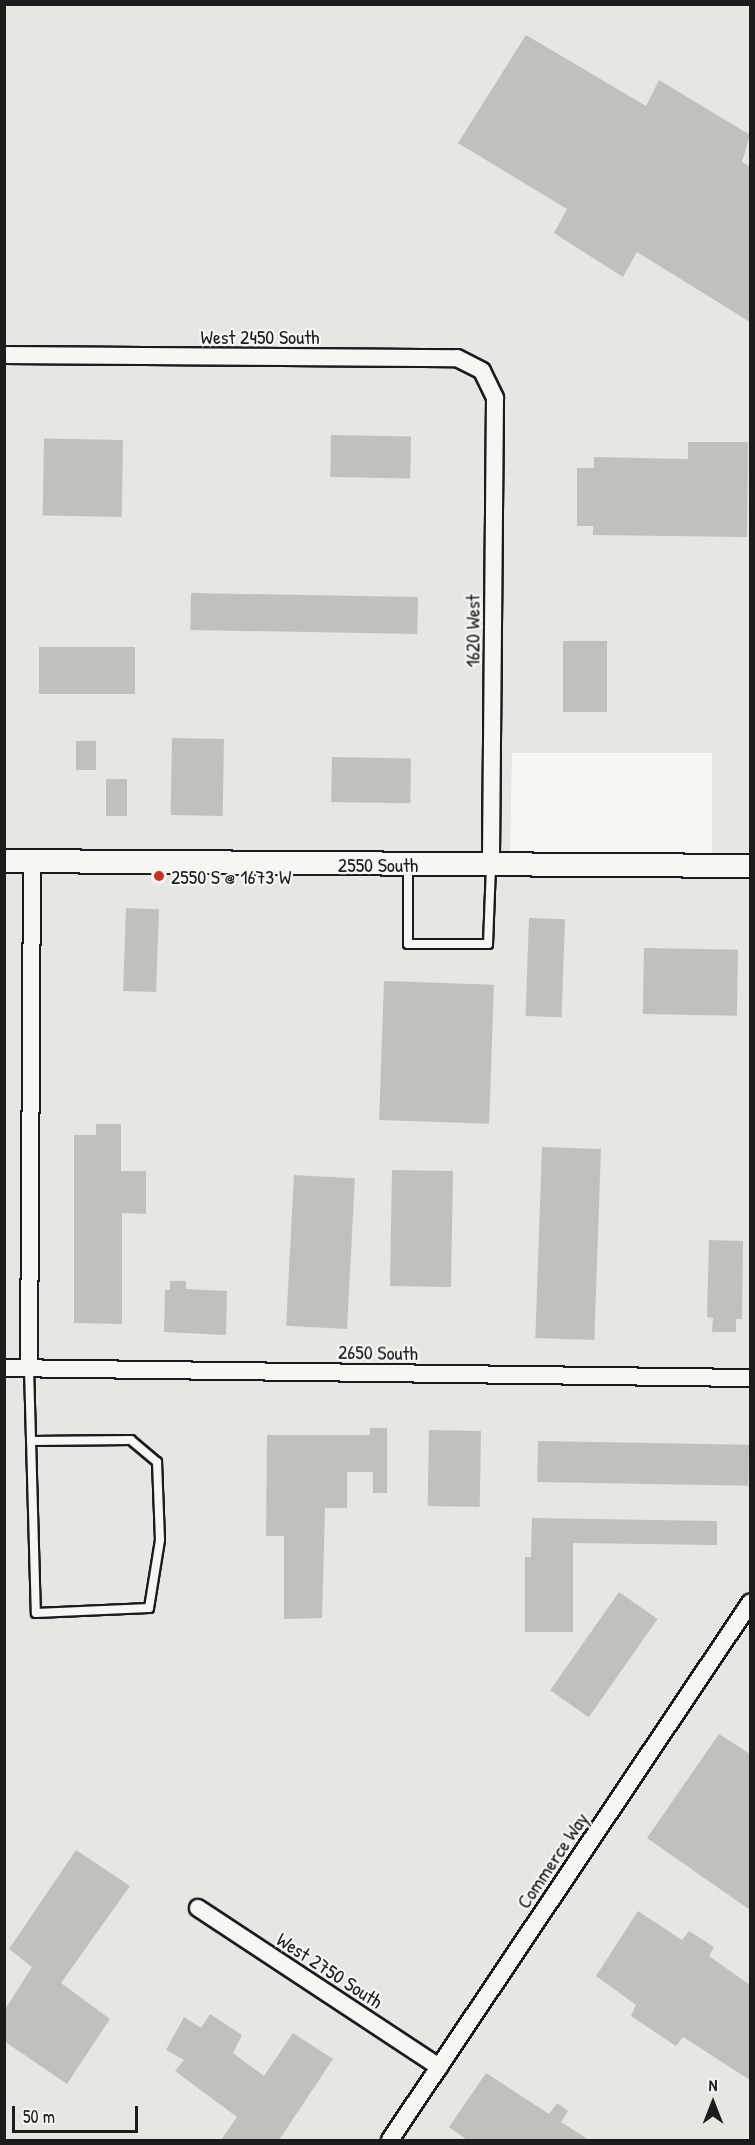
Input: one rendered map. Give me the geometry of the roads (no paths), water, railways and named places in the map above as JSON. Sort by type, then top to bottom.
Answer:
[{"type":"main road","name":"2550 South","points":[[4,861],[750,866]]},
{"type":"street","name":"West 2450 South","points":[[4,355],[457,358],[482,371],[495,398]]},
{"type":"street","name":"1620 West","points":[[490,864],[495,398]]},
{"type":"street","points":[[29,1368],[32,861]]},
{"type":"street","name":"2650 South","points":[[4,1368],[750,1378]]},
{"type":"street","name":"Commerce Way","points":[[390,2140],[750,1603]]},
{"type":"street","name":"West 2750 South","points":[[198,1908],[439,2067]]},
{"type":"lane","points":[[408,864],[408,944],[488,944],[490,864]]},
{"type":"lane","points":[[29,1368],[31,1441],[36,1613],[148,1608],[160,1540],[157,1462],[131,1440],[31,1441]]},
{"type":"place","name":"2550 S @ 1673 W","points":[[159,876]]}]
